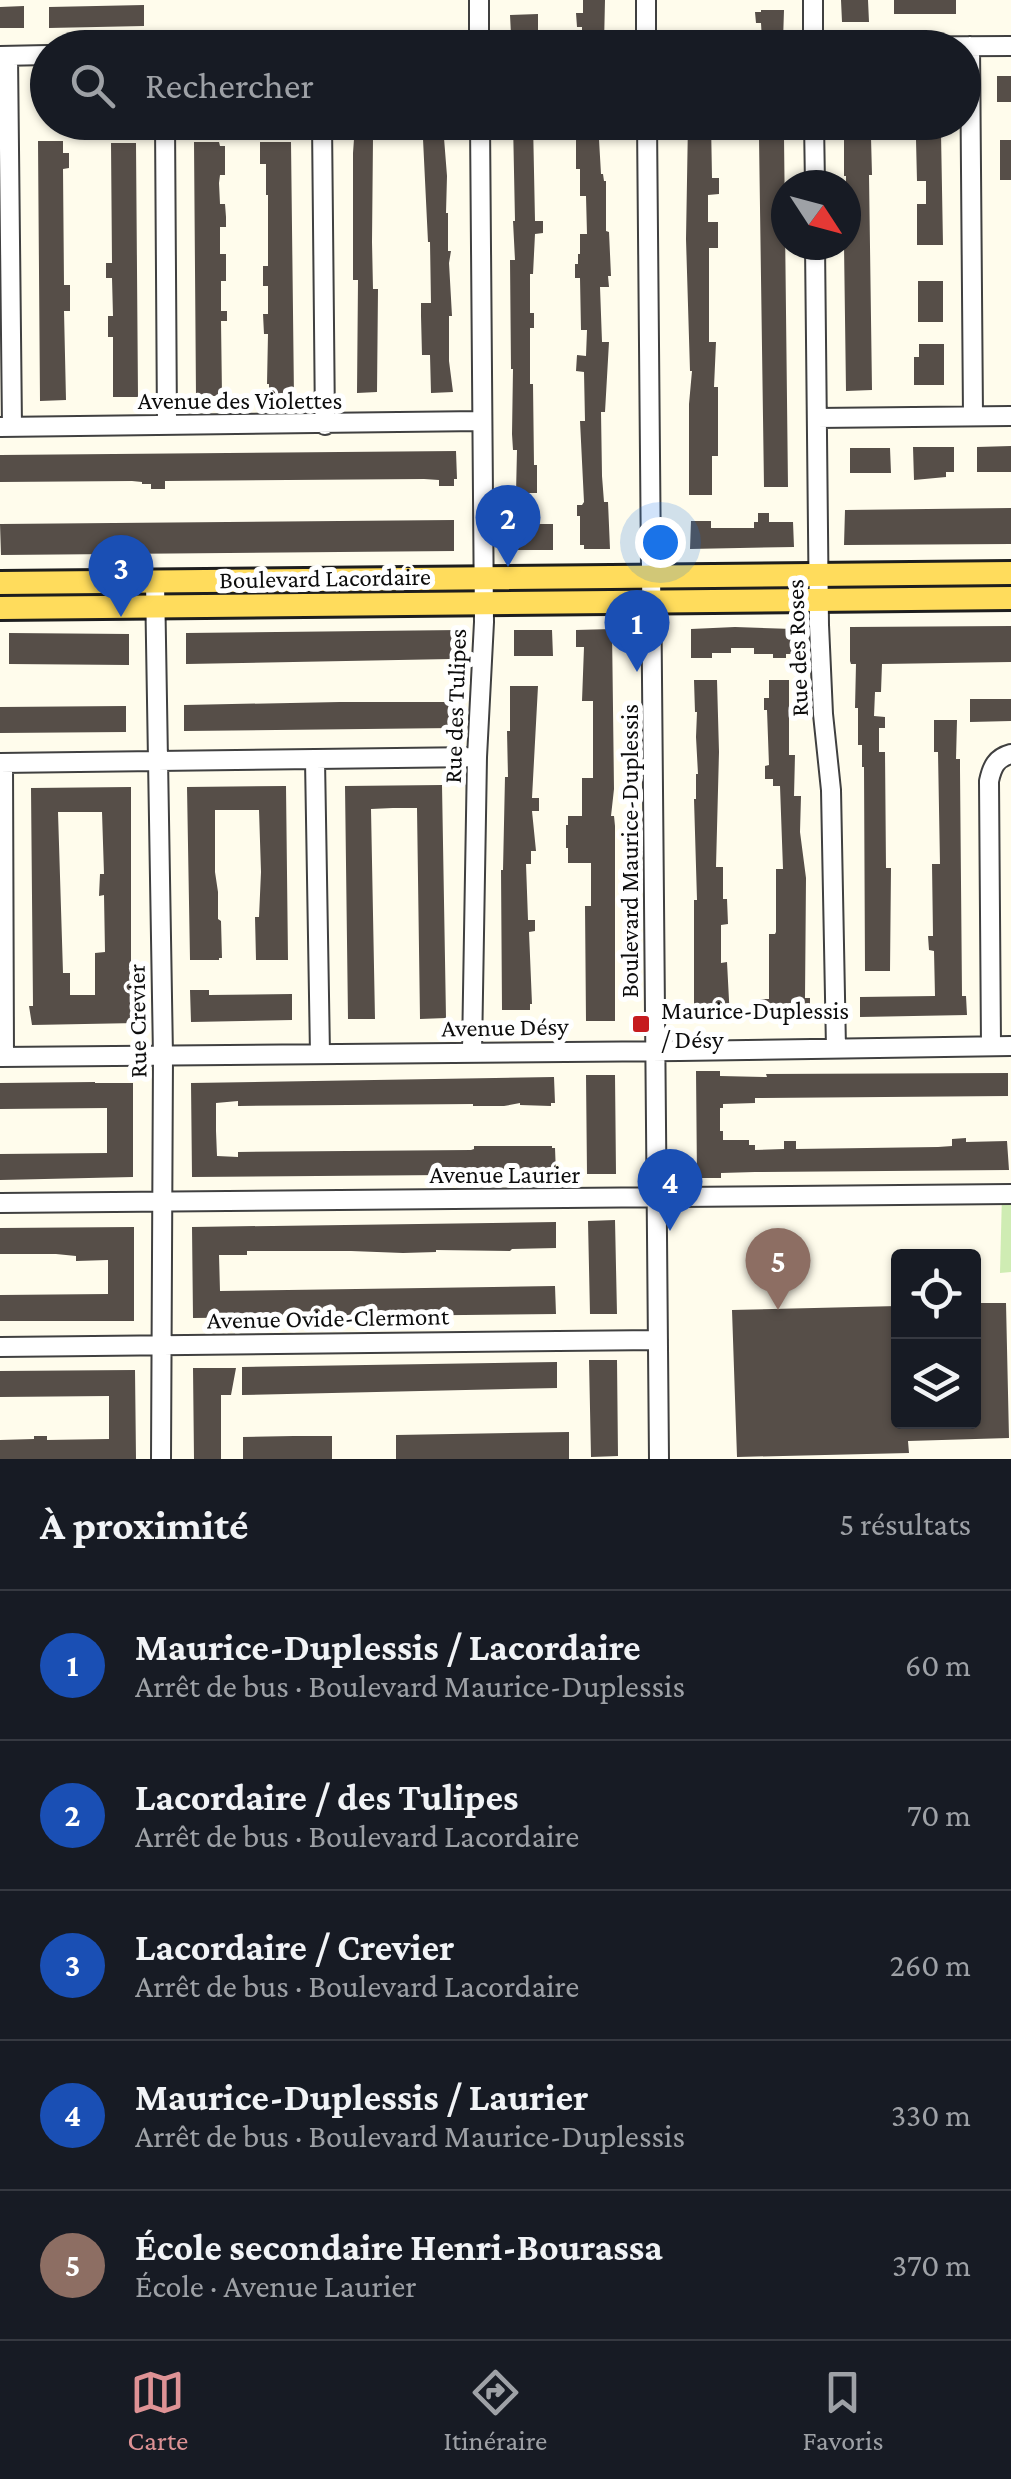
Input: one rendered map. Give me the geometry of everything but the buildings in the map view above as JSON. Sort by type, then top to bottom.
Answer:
[{"type":"main road","name":"Boulevard Lacordaire","points":[[0,582],[1011,573]]},
{"type":"main road","name":"Boulevard Lacordaire","points":[[0,608],[1011,598]]},
{"type":"street","points":[[478,0],[479,30]]},
{"type":"street","points":[[646,0],[646,30]]},
{"type":"street","points":[[813,0],[813,30]]},
{"type":"street","points":[[981,46],[1011,46]]},
{"type":"street","points":[[6,427],[4,56],[30,56]]},
{"type":"street","points":[[165,140],[167,425]]},
{"type":"street","points":[[322,140],[324,424]]},
{"type":"street","name":"Rue des Tulipes","points":[[472,1052],[484,578],[480,140]]},
{"type":"street","name":"Boulevard Maurice-Duplessis","points":[[647,140],[659,1459]]},
{"type":"street","points":[[814,140],[815,170]]},
{"type":"street","points":[[971,140],[973,416]]},
{"type":"street","name":"Rue des Roses","points":[[816,260],[819,600],[831,790],[836,1048]]},
{"type":"street","points":[[817,418],[1011,416]]},
{"type":"street","name":"Avenue des Violettes","points":[[6,427],[481,421]]},
{"type":"street","name":"Rue Crevier","points":[[155,582],[163,1056],[162,1459]]},
{"type":"street","points":[[992,1046],[989,782],[996,762],[1011,754]]},
{"type":"street","points":[[2,1057],[2,763],[477,757]]},
{"type":"street","points":[[315,760],[320,1054]]},
{"type":"street","name":"Avenue Désy","points":[[2,1057],[1011,1046]]},
{"type":"street","name":"Avenue Laurier","points":[[0,1203],[1011,1194]]},
{"type":"street","name":"Avenue Ovide-Clermont","points":[[0,1346],[658,1340]]},
{"type":"green space","points":[[1002,1194],[1011,1194],[1011,1272],[1000,1273]]},
{"type":"place","name":"Lacordaire / des Tulipes","points":[[508,567]]},
{"type":"place","name":"Lacordaire / Crevier","points":[[121,617]]},
{"type":"place","name":"Maurice-Duplessis / Lacordaire","points":[[637,672]]},
{"type":"place","name":"Maurice-Duplessis / Désy","points":[[641,1024]]},
{"type":"place","name":"Maurice-Duplessis / Laurier","points":[[670,1231]]},
{"type":"place","name":"École secondaire Henri-Bourassa","points":[[778,1310]]}]
